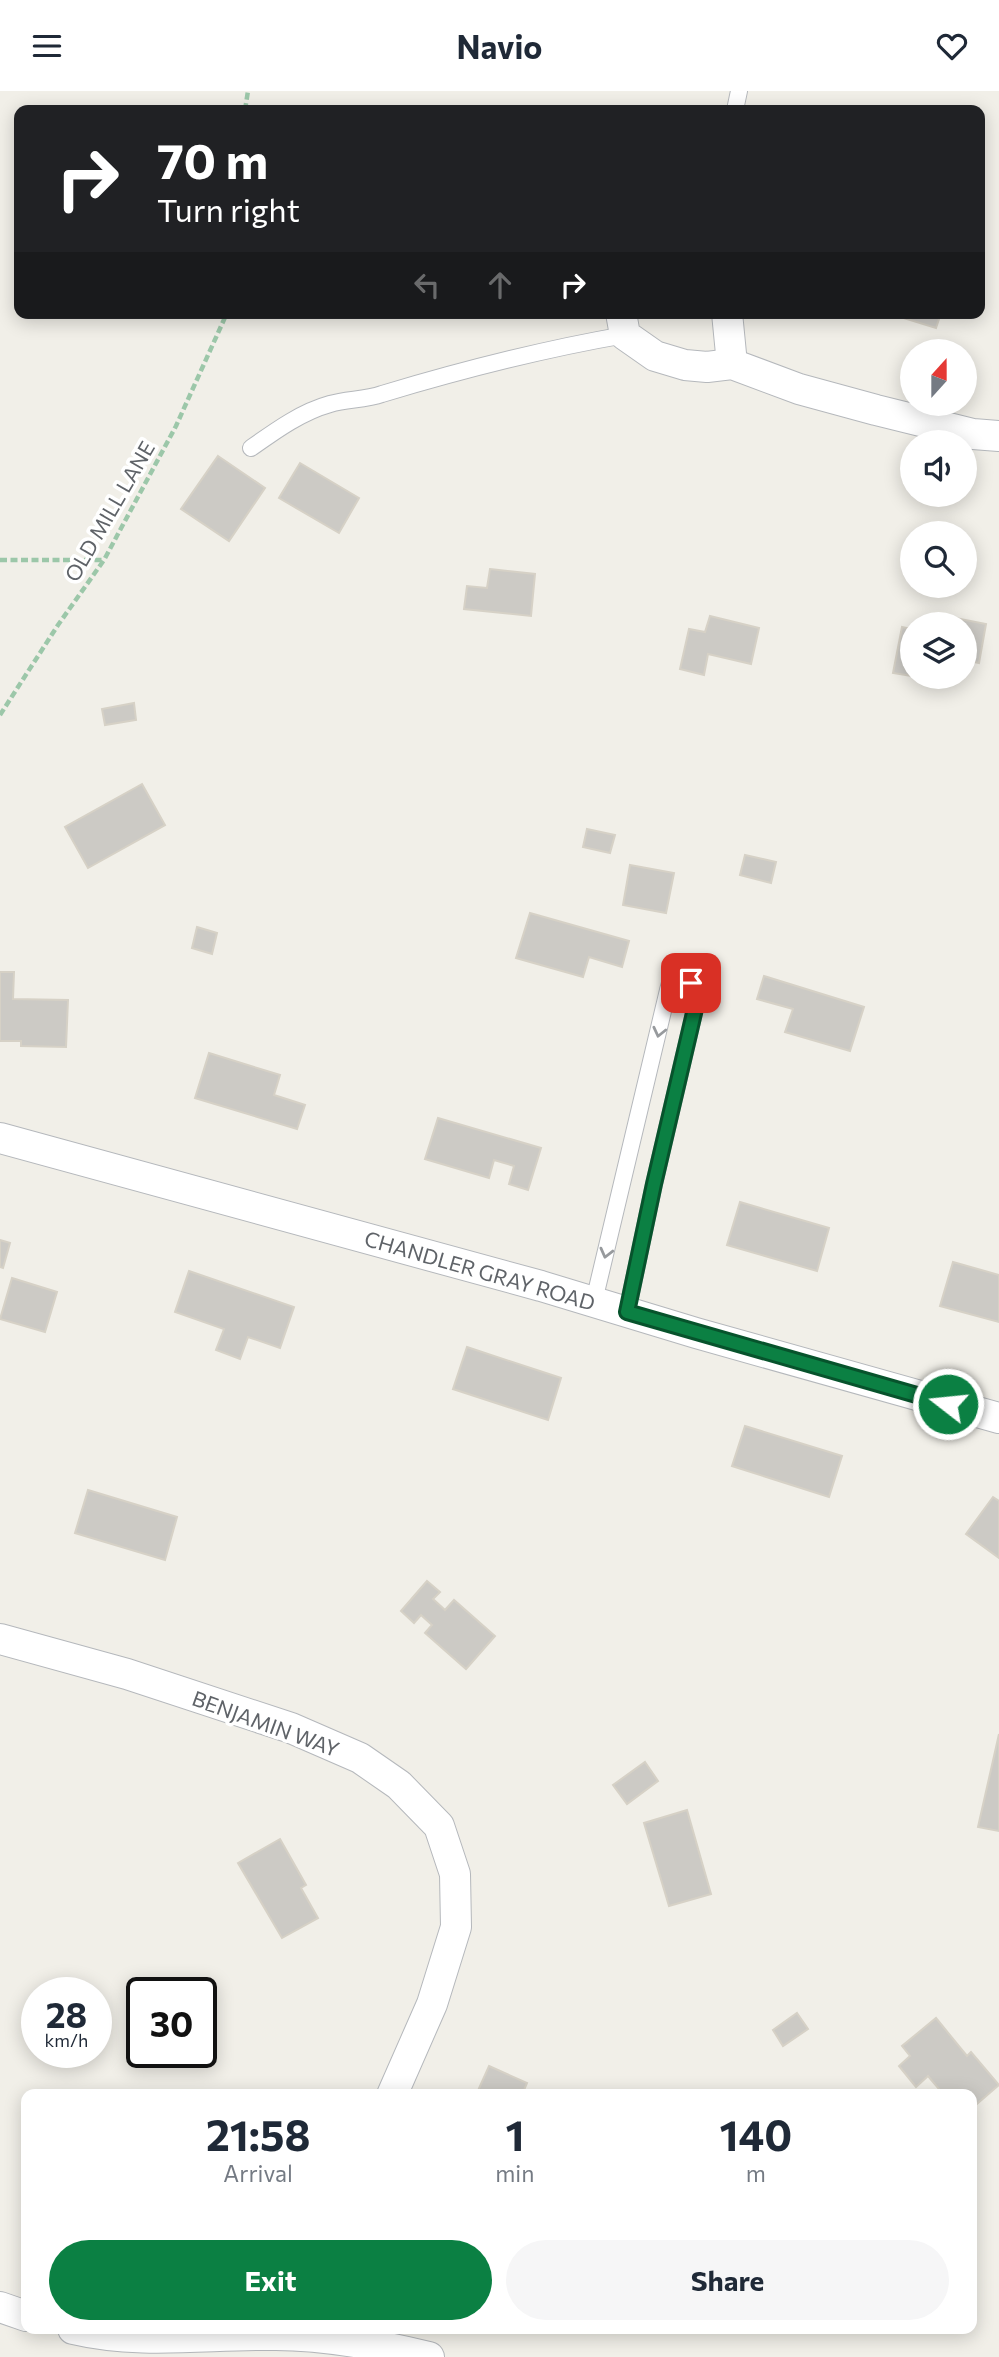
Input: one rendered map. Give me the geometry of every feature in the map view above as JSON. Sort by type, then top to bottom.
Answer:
[{"type":"street","points":[[728,319],[732,364]]},
{"type":"street","points":[[623,324],[655,356],[685,365],[707,367],[732,364],[799,389],[876,410],[973,434],[999,436]]},
{"type":"street","name":"CHANDLER GRAY ROAD","points":[[0,1138],[594,1301],[999,1419]]},
{"type":"street","name":"BENJAMIN WAY","points":[[0,1639],[127,1674],[291,1728],[360,1758],[399,1785],[439,1826],[456,1874],[456,1927],[432,2004],[395,2089]]},
{"type":"street","points":[[0,2307],[21,2314]]},
{"type":"street","points":[[112,2334],[144,2338],[233,2334]]},
{"type":"street","points":[[292,2334],[353,2342],[429,2357]]},
{"type":"lane","points":[[251,448],[285,424],[329,404],[376,396],[434,378],[575,344],[623,324]]},
{"type":"lane","points":[[594,1301],[668,990],[670,983],[678,979],[691,983],[698,996],[627,1312]]},
{"type":"path","name":"OLD MILL LANE","points":[[0,715],[104,560],[176,425],[224,319]]},
{"type":"path","points":[[0,560],[104,560]]},
{"type":"building","points":[[907,319],[939,319],[936,328]]},
{"type":"building","points":[[218,456],[265,488],[229,541],[181,509]]},
{"type":"building","points":[[300,463],[359,498],[339,533],[279,498]]},
{"type":"building","points":[[490,569],[535,574],[531,616],[464,609],[467,586],[487,588]]},
{"type":"building","points":[[710,616],[759,628],[751,664],[708,654],[704,675],[680,669],[689,629],[705,632]]},
{"type":"building","points":[[977,622],[986,624],[977,663]]},
{"type":"building","points":[[900,637],[900,674],[893,673]]},
{"type":"building","points":[[134,703],[136,720],[105,725],[102,709]]},
{"type":"building","points":[[142,784],[165,825],[88,868],[65,827]]},
{"type":"building","points":[[587,829],[615,835],[610,853],[583,847]]},
{"type":"building","points":[[745,855],[776,862],[771,883],[740,875]]},
{"type":"building","points":[[630,865],[674,873],[666,913],[623,905]]},
{"type":"building","points":[[530,913],[629,941],[622,967],[589,957],[583,977],[516,958]]},
{"type":"building","points":[[197,927],[217,933],[212,954],[192,948]]},
{"type":"building","points":[[0,972],[14,972],[13,999],[68,1000],[66,1047],[21,1046],[21,1041],[0,1041]]},
{"type":"building","points":[[764,976],[864,1007],[850,1051],[785,1032],[793,1009],[757,999]]},
{"type":"building","points":[[209,1053],[280,1075],[274,1095],[305,1105],[297,1129],[195,1098]]},
{"type":"building","points":[[438,1118],[541,1148],[528,1190],[509,1184],[514,1166],[494,1160],[489,1178],[425,1159]]},
{"type":"building","points":[[740,1202],[829,1228],[817,1271],[727,1245]]},
{"type":"building","points":[[0,1240],[10,1243],[3,1268],[0,1267]]},
{"type":"building","points":[[953,1262],[999,1275],[999,1322],[940,1306]]},
{"type":"building","points":[[189,1271],[294,1307],[280,1348],[248,1337],[240,1359],[216,1350],[224,1329],[175,1312]]},
{"type":"building","points":[[12,1278],[57,1292],[45,1332],[0,1319]]},
{"type":"building","points":[[467,1347],[561,1378],[548,1420],[453,1389]]},
{"type":"building","points":[[745,1426],[842,1456],[829,1497],[732,1466]]},
{"type":"building","points":[[88,1490],[177,1517],[165,1560],[75,1533]]},
{"type":"building","points":[[993,1497],[999,1501],[999,1558],[966,1534]]},
{"type":"building","points":[[427,1581],[440,1592],[433,1599],[445,1610],[454,1600],[495,1636],[466,1669],[425,1633],[432,1625],[421,1615],[414,1623],[401,1611]]},
{"type":"building","points":[[999,1734],[999,1831],[978,1827]]},
{"type":"building","points":[[645,1762],[658,1781],[627,1804],[613,1785]]},
{"type":"building","points":[[687,1810],[711,1894],[669,1906],[644,1823]]},
{"type":"building","points":[[280,1839],[306,1885],[301,1888],[318,1918],[282,1938],[238,1863]]},
{"type":"building","points":[[797,2013],[808,2029],[783,2046],[773,2030]]},
{"type":"building","points":[[936,2018],[967,2056],[971,2052],[999,2085],[977,2104],[977,2089],[939,2089],[928,2076],[916,2087],[899,2066],[910,2056],[902,2046]]},
{"type":"building","points":[[489,2066],[527,2083],[524,2089],[479,2089]]},
{"type":"route","points":[[691,983],[698,996],[627,1312],[948,1404]]}]
